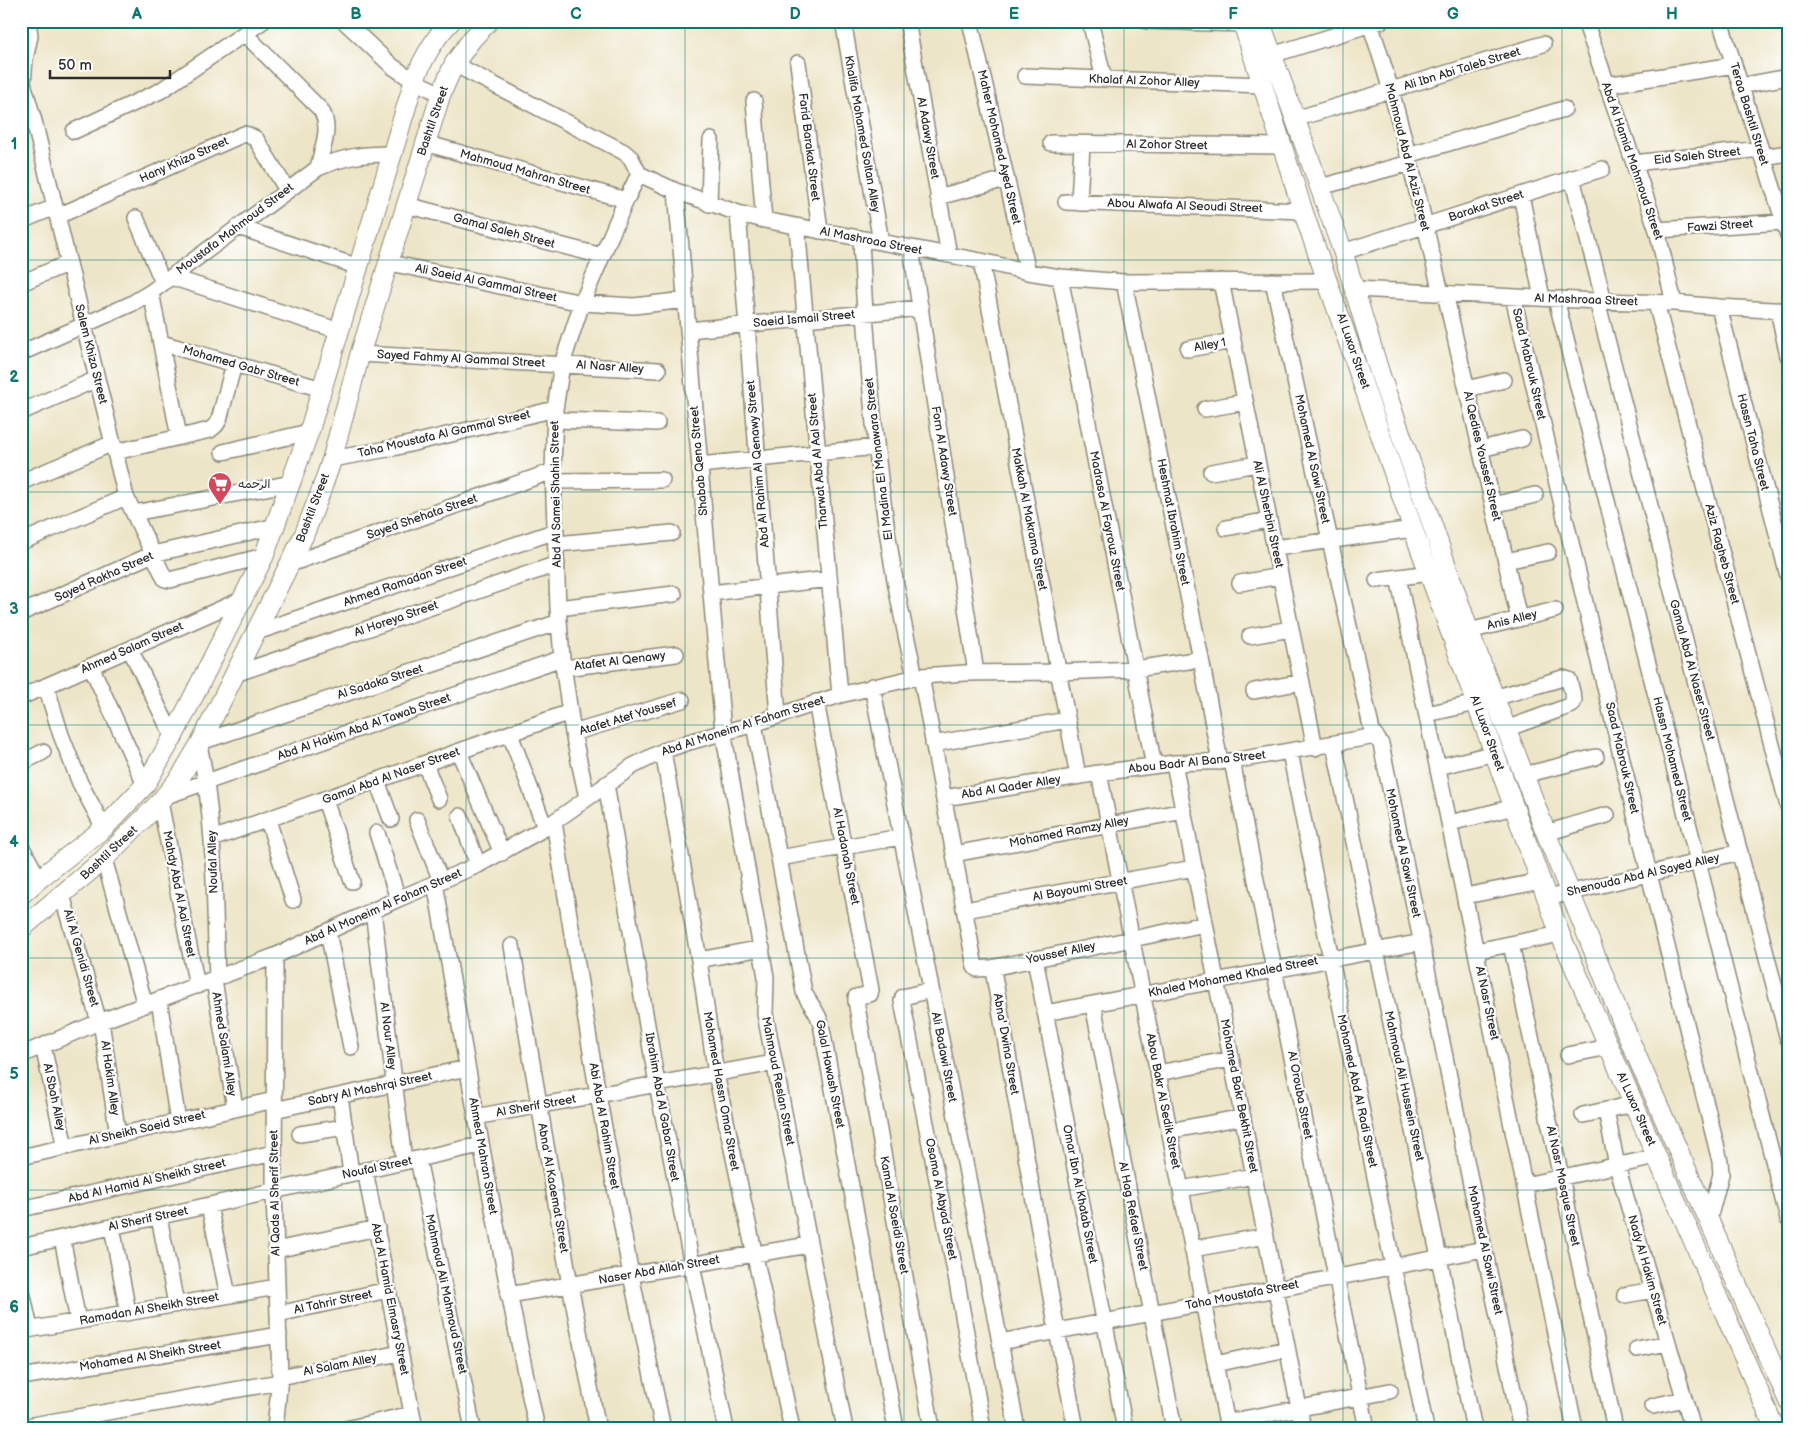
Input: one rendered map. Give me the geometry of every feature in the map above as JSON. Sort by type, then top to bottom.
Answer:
[{"type":"street","name":"Salem Khiza Street","points":[[28,21],[30,36],[22,83],[28,124],[56,211],[126,497],[163,576],[167,580],[264,556]]},
{"type":"street","points":[[74,131],[160,91],[264,21]]},
{"type":"street","points":[[344,21],[392,66],[441,94]]},
{"type":"street","name":"Bashtil Street","points":[[21,930],[104,859],[163,799],[200,744],[304,535],[332,459],[360,354],[390,263],[424,143],[441,94],[454,64],[472,39],[489,21]]},
{"type":"street","name":"Al Adawy Street","points":[[907,21],[949,255]]},
{"type":"street","name":"Maher Mohamed Ayed Street","points":[[970,21],[1028,272]]},
{"type":"street","points":[[1090,21],[1104,79]]},
{"type":"street","points":[[1146,21],[1248,22]]},
{"type":"street","name":"Abd Al Hamid Mahmoud Street","points":[[1585,21],[1657,230],[1674,303]]},
{"type":"street","name":"Teraa Bashtil Street","points":[[1720,21],[1761,153],[1784,219]]},
{"type":"street","name":"Bashtil Street","points":[[21,895],[104,828],[145,784],[173,737],[243,599],[276,526],[309,432],[414,80],[420,65],[448,22]]},
{"type":"street","name":"Al Luxor Street","points":[[1248,22],[1272,55],[1343,252],[1380,374],[1470,631],[1495,753],[1560,934],[1774,1429]]},
{"type":"street","name":"Al Luxor Street","points":[[1248,22],[1262,85],[1413,529],[1430,573],[1485,701],[1506,729],[1569,893],[1630,1041],[1788,1400]]},
{"type":"street","points":[[1272,55],[1373,22]]},
{"type":"street","name":"Mahmoud Abd Al Aziz Street","points":[[1373,22],[1443,293]]},
{"type":"street","name":"Khalifa Mohamed Soltan Alley","points":[[844,26],[881,242]]},
{"type":"street","points":[[245,34],[321,110],[325,117],[327,131],[318,168]]},
{"type":"street","name":"Ali Ibn Abi Taleb Street","points":[[1295,119],[1543,44]]},
{"type":"street","name":"Farid Barakat Street","points":[[798,63],[820,231]]},
{"type":"street","points":[[454,64],[624,152],[631,158],[639,174]]},
{"type":"street","points":[[1606,85],[1734,65]]},
{"type":"street","name":"Khalaf Al Zohor Alley","points":[[1026,76],[1262,85]]},
{"type":"street","points":[[1740,86],[1788,78]]},
{"type":"street","points":[[754,101],[764,220]]},
{"type":"street","points":[[1320,187],[1564,109]]},
{"type":"street","name":"Hany Khiza Street","points":[[21,221],[56,211],[244,134],[256,139],[287,190]]},
{"type":"street","points":[[709,204],[711,140]]},
{"type":"street","name":"Mahmoud Mahran Street","points":[[424,143],[626,200]]},
{"type":"street","name":"Al Zohor Street","points":[[1051,143],[1283,146]]},
{"type":"street","name":"Abou Alwafa Al Seoudi Street","points":[[1082,144],[1073,202],[1304,211]]},
{"type":"street","name":"Eid Saleh Street","points":[[1634,163],[1761,153],[1788,153]]},
{"type":"street","name":"Moustafa Mahmoud Street","points":[[21,353],[131,304],[318,168],[338,159],[362,154],[392,154]]},
{"type":"street","name":"Barakat Street","points":[[1343,252],[1602,169]]},
{"type":"street","name":"Al Mashroaa Street","points":[[639,174],[709,204],[764,220],[1060,277],[1124,282],[1329,280]]},
{"type":"street","name":"Abd Al Samei Shahin Street","points":[[587,798],[573,733],[563,663],[559,615],[554,476],[555,414],[562,364],[582,303],[639,174]]},
{"type":"street","name":"Gamal Abd Al Naser Street","points":[[1572,178],[1600,301],[1788,1040]]},
{"type":"street","points":[[938,197],[1006,179]]},
{"type":"street","name":"Shabab Qena Street","points":[[676,191],[723,732]]},
{"type":"street","name":"Hassn Mohamed Street","points":[[1521,195],[1698,862],[1788,1219]]},
{"type":"street","name":"Gamal Saleh Street","points":[[406,205],[602,256]]},
{"type":"street","name":"Abd Al Rahim Al Qenawy Street","points":[[738,213],[778,715]]},
{"type":"street","name":"Mohamed Gabr Street","points":[[136,218],[161,284],[161,343],[179,437]]},
{"type":"street","name":"Fawzi Street","points":[[1657,230],[1784,219]]},
{"type":"street","points":[[238,227],[359,267]]},
{"type":"street","name":"Tharwat Abd Al Aal Street","points":[[797,227],[840,694]]},
{"type":"street","name":"El Madina El Monawara Street","points":[[861,239],[864,313],[876,447],[892,562],[918,677]]},
{"type":"street","name":"Forn Al Adawy Street","points":[[911,248],[976,673]]},
{"type":"street","name":"Makkah Al Makrama Street","points":[[981,261],[1078,776]]},
{"type":"street","name":"Ali Saeid Al Gammal Street","points":[[390,263],[582,303],[634,306],[685,300]]},
{"type":"street","points":[[21,283],[69,264]]},
{"type":"street","name":"Madrasa Al Fayrouz Street","points":[[1060,277],[1154,766]]},
{"type":"street","name":"Ali Al Sherbini Street","points":[[1221,281],[1315,748]]},
{"type":"street","name":"Mohamed Al Sawi Street","points":[[1273,281],[1372,731],[1381,744],[1521,1429]]},
{"type":"street","name":"Heshmat Ibrahim Street","points":[[1124,282],[1201,659],[1226,762]]},
{"type":"street","points":[[161,284],[340,331]]},
{"type":"street","name":"Al Mashroaa Street","points":[[1355,288],[1549,299],[1656,302],[1719,308],[1783,311]]},
{"type":"street","name":"Al Qedies Youssef Street","points":[[1443,293],[1481,449],[1519,619]]},
{"type":"street","name":"Saad Mabrouk Street","points":[[1513,297],[1649,874],[1722,1168],[1709,1219]]},
{"type":"street","name":"Aziz Ragheb Street","points":[[1656,302],[1788,806]]},
{"type":"street","name":"Saeid Ismail Street","points":[[688,330],[921,308]]},
{"type":"street","name":"Hassn Taha Street","points":[[1719,308],[1788,576]]},
{"type":"street","points":[[1783,311],[1788,356]]},
{"type":"street","name":"Alley 1","points":[[1188,349],[1233,341]]},
{"type":"street","name":"Mohamed Gabr Street","points":[[161,343],[322,389]]},
{"type":"street","name":"Sayed Fahmy Al Gammal Street","points":[[360,354],[562,364]]},
{"type":"street","points":[[21,482],[114,448],[210,430],[219,420],[234,364]]},
{"type":"street","name":"Al Nasr Alley","points":[[562,364],[658,370]]},
{"type":"street","points":[[21,412],[97,379]]},
{"type":"street","points":[[1467,389],[1504,380]]},
{"type":"street","points":[[1205,409],[1245,402]]},
{"type":"street","name":"Taha Moustafa Al Gammal Street","points":[[332,459],[555,414],[657,423]]},
{"type":"street","points":[[223,452],[309,432]]},
{"type":"street","points":[[1481,449],[1522,439]]},
{"type":"street","points":[[700,465],[876,447]]},
{"type":"street","points":[[1211,472],[1258,464]]},
{"type":"street","name":"Sayed Shehata Street","points":[[290,564],[554,476],[662,480]]},
{"type":"street","points":[[134,513],[292,482]]},
{"type":"street","points":[[1493,505],[1535,495]]},
{"type":"street","points":[[21,542],[126,497]]},
{"type":"street","points":[[1226,528],[1269,520]]},
{"type":"street","name":"Sayed Rakha Street","points":[[21,613],[153,554],[276,526]]},
{"type":"street","points":[[1275,548],[1413,529]]},
{"type":"street","name":"Ahmed Ramadan Street","points":[[254,633],[557,537],[672,533]]},
{"type":"street","points":[[1506,562],[1548,552]]},
{"type":"street","name":"Al Horeya Street","points":[[235,674],[557,564]]},
{"type":"street","points":[[1377,580],[1430,573]]},
{"type":"street","points":[[1240,584],[1280,576]]},
{"type":"street","name":"Al Nasr Street","points":[[1398,577],[1575,1429]]},
{"type":"street","points":[[711,593],[829,579]]},
{"type":"street","name":"Al Sadaka Street","points":[[200,744],[559,615],[674,594]]},
{"type":"street","name":"Ahmed Salam Street","points":[[21,697],[243,599]]},
{"type":"street","name":"Anis Alley","points":[[1470,631],[1555,610]]},
{"type":"street","points":[[1250,636],[1291,629]]},
{"type":"street","points":[[130,649],[173,737]]},
{"type":"street","name":"Atafet Al Qenawy","points":[[563,663],[676,654]]},
{"type":"street","name":"Abd Al Moneim Al Faham Street","points":[[21,1055],[100,1022],[275,956],[398,898],[478,865],[549,825],[633,766],[663,751],[754,724],[840,694],[918,677],[976,673],[1136,669],[1201,659]]},
{"type":"street","name":"Abd Al Hakim Abd Al Tawab Street","points":[[163,799],[207,781],[563,663]]},
{"type":"street","points":[[91,666],[145,784]]},
{"type":"street","points":[[918,677],[934,744],[975,966],[976,969],[991,968]]},
{"type":"street","points":[[1427,714],[1485,701],[1563,678],[1569,680],[1574,700],[1572,706],[1506,729]]},
{"type":"street","points":[[1254,691],[1302,682]]},
{"type":"street","points":[[46,686],[61,735],[80,783],[104,828]]},
{"type":"street","name":"Ali Badawi Street","points":[[872,686],[1017,1429]]},
{"type":"street","name":"Atafet Atef Youssef","points":[[573,733],[682,700]]},
{"type":"street","name":"Al Hadanah Street","points":[[816,702],[870,990],[870,994],[856,997],[856,1001]]},
{"type":"street","name":"Gamal Abd Al Naser Street","points":[[212,839],[570,712]]},
{"type":"street","points":[[934,744],[1067,720]]},
{"type":"street","name":"Galal Hawash Street","points":[[754,724],[804,992],[808,1001],[819,1014],[896,1429]]},
{"type":"street","name":"Mahmoud Reslan Street","points":[[723,732],[762,948],[766,977],[765,1014],[845,1429]]},
{"type":"street","name":"Abi Abd Al Rahim Street","points":[[510,734],[549,825],[631,1275],[663,1429]]},
{"type":"street","name":"Abou Badr Al Bana Street","points":[[1078,776],[1174,763],[1226,762],[1376,736]]},
{"type":"street","name":"Noufal Alley","points":[[200,744],[207,781],[212,839],[215,980]]},
{"type":"street","name":"Mahmoud Ali Hussein Street","points":[[1334,744],[1474,1429]]},
{"type":"street","name":"Mohamed Hassn Omar Street","points":[[663,751],[699,960],[716,1074],[753,1254],[792,1429]]},
{"type":"street","points":[[21,763],[43,752]]},
{"type":"street","points":[[459,752],[502,852]]},
{"type":"street","name":"Mohamed Abd Al Radi Street","points":[[1290,752],[1330,959],[1426,1429]]},
{"type":"street","points":[[1438,767],[1495,753]]},
{"type":"street","points":[[1524,775],[1596,757]]},
{"type":"street","name":"Al Orouba Street","points":[[1226,762],[1274,970],[1367,1429]]},
{"type":"street","name":"Mohamed Bakr Bekhit Street","points":[[1174,763],[1303,1429]]},
{"type":"street","points":[[425,764],[439,799]]},
{"type":"street","name":"Abou Bakr Al Sedik Street","points":[[1098,773],[1227,1426]]},
{"type":"street","name":"Abd Al Qader Alley","points":[[944,798],[1078,776]]},
{"type":"street","points":[[378,781],[391,819]]},
{"type":"street","name":"Ibrahim Abd Al Gabar Street","points":[[606,784],[657,1084],[726,1429]]},
{"type":"street","name":"Mahdy Abd Al Aal Street","points":[[163,799],[197,986]]},
{"type":"street","points":[[324,800],[352,881]]},
{"type":"street","points":[[1450,823],[1514,808]]},
{"type":"street","name":"Mohamed Ramzy Alley","points":[[954,854],[1184,811]]},
{"type":"street","points":[[1546,833],[1607,815]]},
{"type":"street","points":[[460,816],[478,865]]},
{"type":"street","points":[[268,820],[292,900]]},
{"type":"street","name":"Ahmed Mahran Street","points":[[417,820],[438,882],[480,1145],[508,1296],[537,1429]]},
{"type":"street","points":[[377,833],[398,898]]},
{"type":"street","points":[[779,858],[901,837]]},
{"type":"street","points":[[21,846],[39,879]]},
{"type":"street","name":"Shenouda Abd Al Sayed Alley","points":[[1465,896],[1544,889],[1569,893],[1740,852]]},
{"type":"street","points":[[104,859],[152,1003],[178,1122]]},
{"type":"street","name":"Al Bayoumi Street","points":[[965,910],[1194,868]]},
{"type":"street","name":"Ali Al Genidi Street","points":[[62,895],[100,1022]]},
{"type":"street","name":"Al Nour Alley","points":[[372,911],[394,1084],[411,1160]]},
{"type":"street","name":"Youssef Alley","points":[[991,968],[1205,924]]},
{"type":"street","points":[[328,932],[351,1047]]},
{"type":"street","points":[[1476,951],[1560,934]]},
{"type":"street","name":"Khaled Mohamed Khaled Street","points":[[1045,1013],[1422,942]]},
{"type":"street","name":"Al Nasr Mosque Street","points":[[1512,944],[1615,1429]]},
{"type":"street","name":"Abna' Al Kaaemat Street","points":[[512,946],[570,1285],[598,1429]]},
{"type":"street","points":[[699,960],[762,948]]},
{"type":"street","name":"Al Qods Al Sherif Street","points":[[275,956],[274,1192],[280,1379],[276,1429]]},
{"type":"street","name":"Omar Ibn Al Khatab Street","points":[[1035,959],[1125,1429]]},
{"type":"street","name":"Abna' Dwina Street","points":[[991,968],[1076,1429]]},
{"type":"street","name":"Ahmed Salami Alley","points":[[215,980],[235,1108]]},
{"type":"street","name":"Osama Al Abyad Street","points":[[931,990],[908,995],[902,1001],[954,1267],[983,1429]]},
{"type":"street","name":"Kamal Al Saeidi Street","points":[[856,1001],[932,1429]]},
{"type":"street","name":"Al Hag Refaei Street","points":[[1092,1004],[1174,1429]]},
{"type":"street","name":"Al Hakim Alley","points":[[100,1022],[118,1135]]},
{"type":"street","name":"Al Sbah Alley","points":[[43,1046],[65,1147]]},
{"type":"street","points":[[1568,1054],[1609,1047]]},
{"type":"street","points":[[1158,1073],[1231,1060]]},
{"type":"street","name":"Al Sherif Street","points":[[475,1117],[774,1063]]},
{"type":"street","name":"Sabry Al Mashrqi Street","points":[[274,1105],[340,1096],[467,1068]]},
{"type":"street","name":"Abd Al Hamid Elmasry Street","points":[[340,1096],[345,1126],[376,1228],[413,1422]]},
{"type":"street","points":[[1583,1115],[1634,1104]]},
{"type":"street","name":"Al Sheikh Saeid Street","points":[[21,1157],[235,1108],[274,1105]]},
{"type":"street","name":"Nady Al Hakim Street","points":[[1606,1110],[1617,1166],[1693,1429]]},
{"type":"street","points":[[1169,1131],[1243,1117]]},
{"type":"street","points":[[300,1134],[345,1126]]},
{"type":"street","name":"Noufal Street","points":[[274,1192],[358,1171],[480,1145]]},
{"type":"street","name":"Abd Al Hamid Al Sheikh Street","points":[[21,1209],[274,1152]]},
{"type":"street","points":[[1525,1185],[1657,1157]]},
{"type":"street","name":"Mahmoud Ali Mahmoud Street","points":[[411,1160],[474,1429]]},
{"type":"street","points":[[1181,1189],[1254,1176]]},
{"type":"street","name":"Al Sherif Street","points":[[21,1247],[274,1192]]},
{"type":"street","points":[[209,1206],[228,1295]]},
{"type":"street","points":[[159,1217],[176,1304]]},
{"type":"street","points":[[112,1227],[128,1312]]},
{"type":"street","points":[[276,1250],[376,1228]]},
{"type":"street","points":[[1192,1249],[1266,1236]]},
{"type":"street","points":[[62,1238],[78,1321]]},
{"type":"street","name":"Naser Abd Allah Street","points":[[508,1296],[809,1245]]},
{"type":"street","name":"Taha Moustafa Street","points":[[1000,1342],[1484,1248]]},
{"type":"street","points":[[21,1286],[25,1330]]},
{"type":"street","name":"Ramadan Al Sheikh Street","points":[[25,1330],[277,1287]]},
{"type":"street","name":"Al Tahrir Street","points":[[278,1314],[388,1290]]},
{"type":"street","points":[[1625,1295],[1653,1290]]},
{"type":"street","name":"Mohamed Al Sheikh Street","points":[[21,1376],[279,1335]]},
{"type":"street","points":[[1637,1349],[1668,1343]]},
{"type":"street","points":[[1215,1364],[1287,1349]]},
{"type":"street","name":"Al Salam Alley","points":[[21,1427],[280,1379],[400,1353]]},
{"type":"street","points":[[1227,1426],[1299,1409],[1390,1391]]},
{"type":"street","points":[[1652,1406],[1684,1400]]},
{"type":"street","points":[[346,1429],[413,1422]]},
{"type":"place","name":"الرحمه","points":[[220,505]]}]
